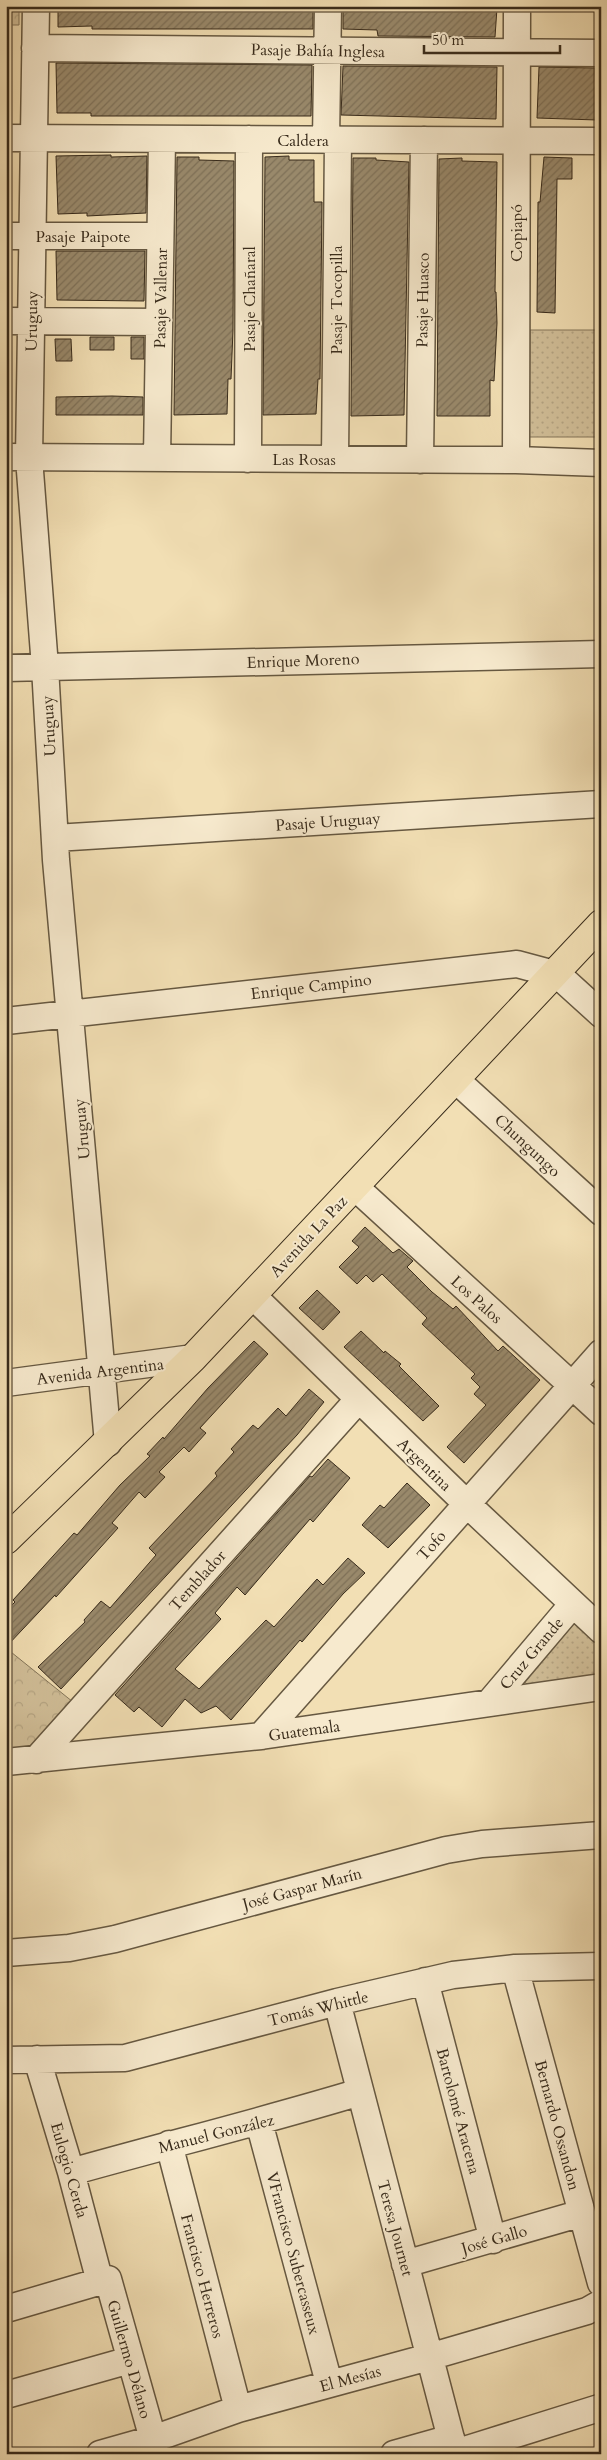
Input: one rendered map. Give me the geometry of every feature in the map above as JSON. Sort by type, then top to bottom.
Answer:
[{"type":"main road","name":"Avenida La Paz","points":[[6,1540],[108,1443],[253,1296],[552,974],[601,924]]},
{"type":"street","name":"Uruguay","points":[[36,6],[32,236],[19,321],[18,458],[45,667],[55,838],[108,1443]]},
{"type":"street","name":"Pasaje Tocopilla","points":[[328,6],[332,140],[335,460]]},
{"type":"street","name":"Copiapó","points":[[516,460],[517,6]]},
{"type":"street","name":"Pasaje Bahía Inglesa","points":[[35,48],[601,53]]},
{"type":"street","name":"Caldera","points":[[6,138],[601,141]]},
{"type":"street","name":"Pasaje Vallenar","points":[[157,458],[162,138]]},
{"type":"street","name":"Pasaje Chañaral","points":[[248,459],[249,139]]},
{"type":"street","name":"Pasaje Huasco","points":[[420,460],[424,140]]},
{"type":"street","name":"Pasaje Paipote","points":[[6,236],[160,236]]},
{"type":"street","points":[[19,321],[159,322]]},
{"type":"street","name":"Las Rosas","points":[[18,458],[516,460],[601,463]]},
{"type":"street","name":"Enrique Moreno","points":[[6,668],[601,654]]},
{"type":"street","name":"Pasaje Uruguay","points":[[55,838],[601,804]]},
{"type":"street","name":"Enrique Campino","points":[[6,1021],[503,964],[523,965],[558,975],[601,1014]]},
{"type":"street","name":"Chungungo","points":[[455,1079],[601,1212]]},
{"type":"street","name":"Los Palos","points":[[354,1186],[601,1412]]},
{"type":"street","name":"Argentina","points":[[253,1296],[358,1400],[601,1630]]},
{"type":"street","name":"Tofo","points":[[261,1736],[601,1353]]},
{"type":"street","name":"Avenida Argentina","points":[[6,1383],[193,1358]]},
{"type":"street","name":"Temblador","points":[[36,1760],[358,1400]]},
{"type":"street","name":"Cruz Grande","points":[[490,1702],[572,1604]]},
{"type":"street","name":"Guatemala","points":[[6,1762],[261,1736],[601,1687]]},
{"type":"street","name":"José Gaspar Marín","points":[[6,1953],[69,1948],[115,1939],[446,1850],[482,1844],[601,1835]]},
{"type":"street","name":"Tomás Whittle","points":[[6,2060],[125,2058],[337,2002],[453,1975],[515,1968],[601,1966]]},
{"type":"street","name":"Bernardo Ossandon","points":[[515,1968],[601,2283]]},
{"type":"street","name":"Bartolomé Aracena","points":[[426,1981],[493,2240]]},
{"type":"street","name":"Teresa Journet","points":[[337,2002],[453,2449]]},
{"type":"street","name":"Eulogio Cerda","points":[[37,2059],[104,2281]]},
{"type":"street","name":"Manuel González","points":[[71,2172],[169,2144],[259,2122],[360,2092]]},
{"type":"street","name":"VFrancisco Subercasseux","points":[[259,2122],[329,2383]]},
{"type":"street","name":"Francisco Herreros","points":[[169,2144],[238,2409]]},
{"type":"street","name":"José Gallo","points":[[405,2264],[582,2213]]},
{"type":"street","points":[[6,2309],[104,2281]]},
{"type":"street","name":"Guillermo Délano","points":[[104,2281],[153,2439]]},
{"type":"street","name":"El Mesías","points":[[100,2454],[153,2439],[238,2409],[430,2357],[587,2311],[601,2303]]},
{"type":"street","points":[[6,2395],[130,2360]]},
{"type":"street","points":[[394,2454],[453,2449],[598,2408]]},
{"type":"green space","points":[[6,6],[19,6],[19,25],[6,25]]},
{"type":"green space","points":[[6,31],[9,31],[8,78],[6,78]]},
{"type":"green space","points":[[530,330],[601,330],[601,437],[529,437]]},
{"type":"green space","points":[[575,1622],[601,1644],[601,1677],[532,1687],[524,1682],[567,1625]]},
{"type":"green space","points":[[6,1648],[73,1702],[27,1750],[6,1751]]},
{"type":"building","points":[[58,6],[313,9],[313,29],[92,29],[92,26],[58,27]]},
{"type":"building","points":[[343,6],[497,8],[495,37],[378,36],[377,30],[343,29]]},
{"type":"building","points":[[56,63],[312,65],[311,116],[91,116],[91,113],[57,113]]},
{"type":"building","points":[[343,66],[497,67],[496,119],[341,115]]},
{"type":"building","points":[[539,67],[595,68],[597,120],[537,118]]},
{"type":"building","points":[[111,155],[111,157],[147,156],[146,213],[87,216],[87,213],[58,214],[56,156]]},
{"type":"building","points":[[289,156],[289,160],[314,160],[314,202],[322,202],[320,379],[318,379],[316,414],[263,415],[265,157]]},
{"type":"building","points":[[177,157],[199,157],[199,160],[234,161],[233,330],[227,414],[174,415]]},
{"type":"building","points":[[544,157],[572,158],[572,179],[557,179],[555,313],[537,312],[538,202],[540,202]]},
{"type":"building","points":[[353,158],[376,158],[376,160],[409,162],[404,415],[351,416]]},
{"type":"building","points":[[462,158],[462,161],[497,162],[495,292],[497,323],[494,381],[490,380],[490,416],[437,416],[439,159]]},
{"type":"building","points":[[56,251],[145,251],[144,301],[57,300]]},
{"type":"building","points":[[90,337],[114,337],[114,350],[90,350]]},
{"type":"building","points":[[131,337],[144,337],[144,359],[131,359]]},
{"type":"building","points":[[55,339],[71,339],[72,361],[56,361]]},
{"type":"building","points":[[56,397],[143,397],[143,415],[56,415]]},
{"type":"building","points":[[365,1227],[393,1253],[399,1249],[413,1261],[407,1267],[432,1292],[453,1309],[456,1306],[498,1351],[503,1346],[540,1380],[464,1463],[447,1447],[486,1405],[474,1394],[480,1387],[471,1378],[475,1374],[422,1324],[427,1318],[382,1274],[373,1282],[366,1275],[357,1284],[339,1267],[359,1247],[352,1241]]},
{"type":"building","points":[[317,1290],[340,1312],[323,1330],[299,1308]]},
{"type":"building","points":[[361,1331],[384,1353],[385,1351],[401,1364],[399,1366],[439,1406],[423,1421],[344,1347]]},
{"type":"building","points":[[254,1341],[268,1354],[200,1428],[206,1433],[189,1452],[184,1447],[159,1472],[165,1477],[145,1498],[139,1492],[112,1523],[118,1528],[56,1597],[55,1595],[6,1647],[6,1611],[15,1602],[13,1600],[74,1533],[77,1535],[120,1485],[150,1456],[147,1454],[163,1437],[164,1439],[208,1388]]},
{"type":"building","points":[[309,1389],[324,1402],[297,1435],[61,1689],[38,1667],[85,1622],[84,1620],[101,1601],[110,1608],[156,1555],[149,1548],[217,1476],[215,1473],[234,1452],[231,1449],[253,1425],[258,1429],[278,1408],[286,1416]]},
{"type":"building","points":[[328,1459],[350,1478],[313,1522],[310,1519],[245,1595],[237,1587],[215,1613],[221,1619],[175,1669],[199,1689],[266,1620],[274,1627],[317,1579],[323,1585],[348,1558],[365,1573],[343,1594],[302,1642],[300,1640],[231,1720],[216,1706],[201,1713],[185,1699],[162,1727],[139,1707],[134,1712],[115,1695],[310,1476],[312,1477]]},
{"type":"building","points":[[407,1483],[430,1505],[388,1548],[362,1525],[380,1505],[384,1508]]}]
